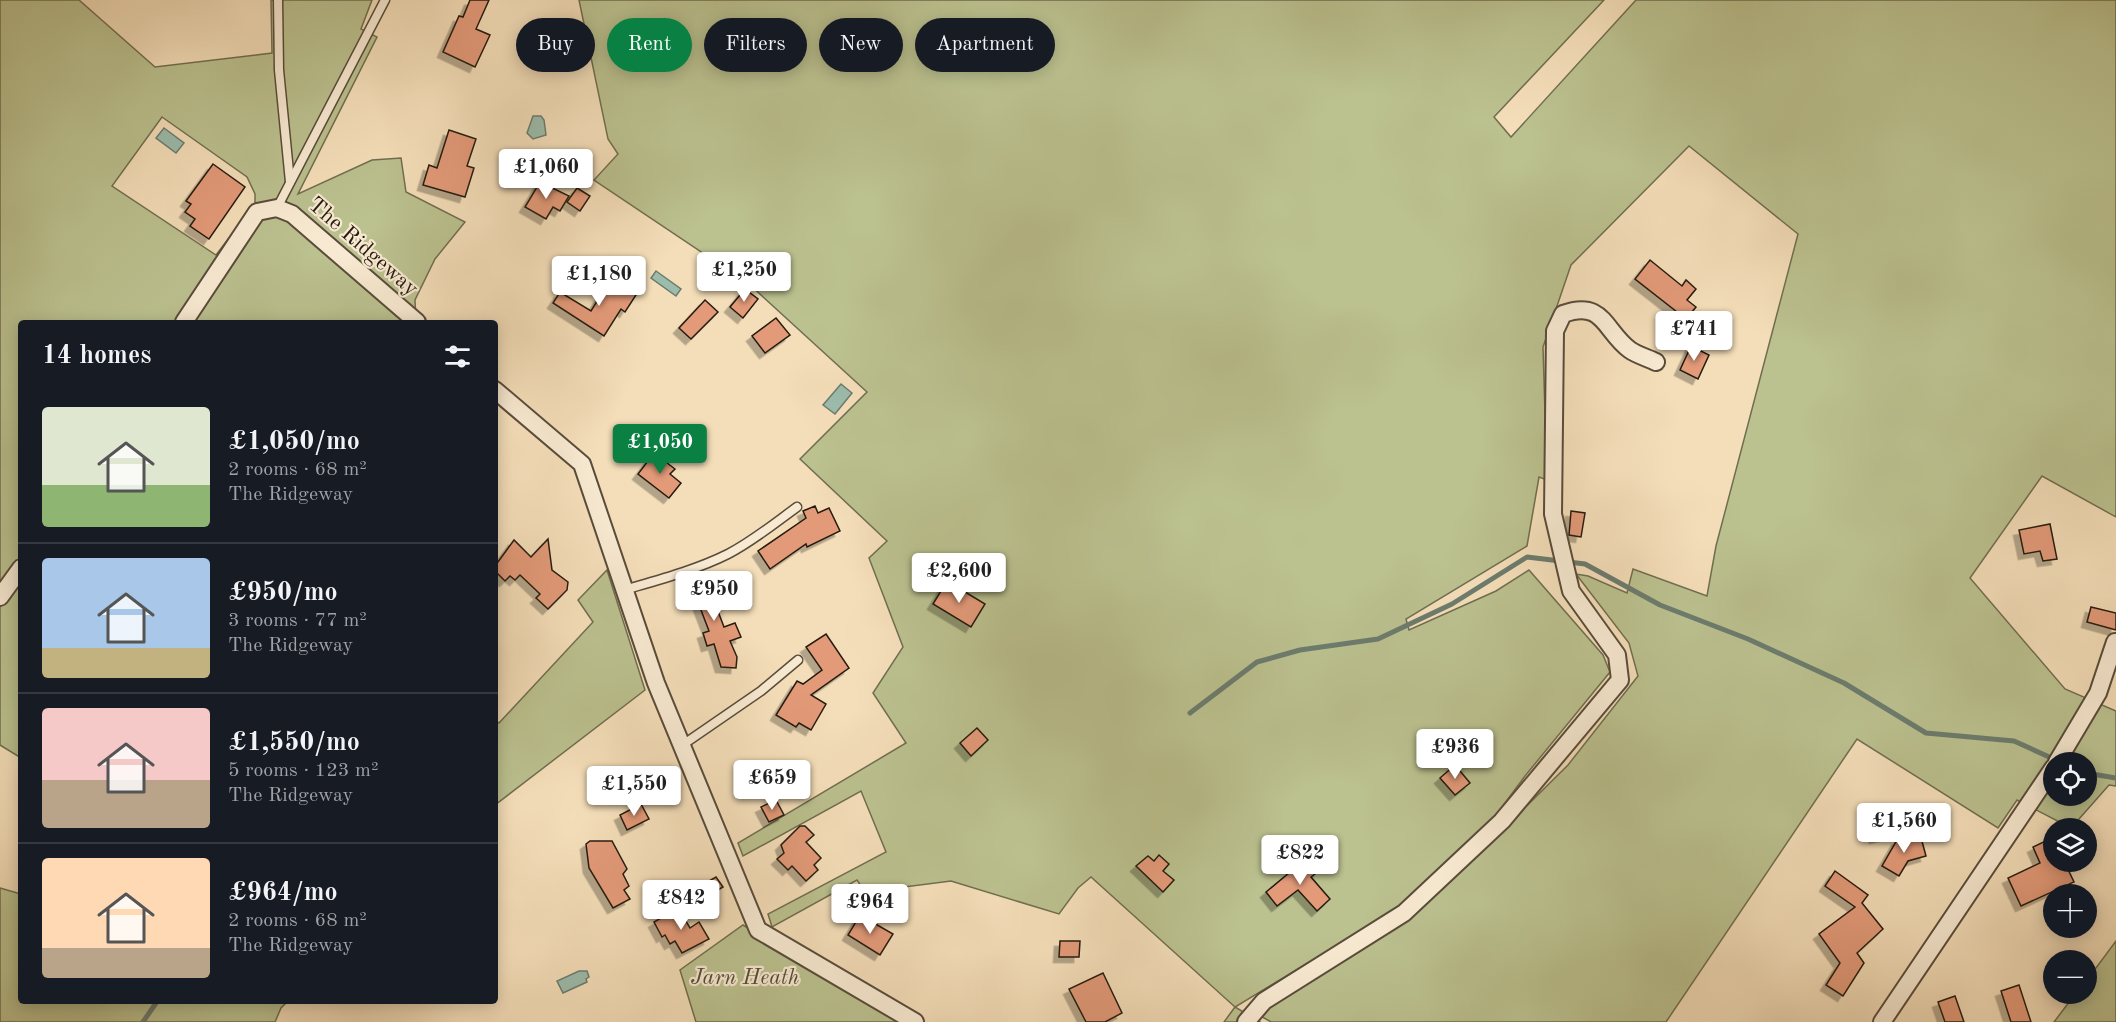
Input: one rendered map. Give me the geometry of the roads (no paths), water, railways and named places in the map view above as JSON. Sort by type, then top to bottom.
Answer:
[{"type":"street","points":[[185,320],[257,212],[277,208]]},
{"type":"street","name":"The Ridgeway","points":[[277,208],[292,214],[415,320]]},
{"type":"street","points":[[1246,1022],[1264,1001],[1404,913],[1502,821],[1620,680],[1617,655],[1571,591],[1553,514],[1555,331],[1563,314],[1580,308],[1596,313],[1631,351],[1656,362]]},
{"type":"street","points":[[498,393],[582,464],[623,591],[680,746],[758,930],[915,1022]]},
{"type":"street","points":[[0,597],[18,571]]},
{"type":"street","points":[[2063,752],[2098,693],[2115,642]]},
{"type":"street","points":[[1882,1022],[2043,783]]},
{"type":"lane","points":[[278,0],[279,70],[290,182]]},
{"type":"lane","points":[[277,208],[345,83],[385,0]]},
{"type":"lane","points":[[623,591],[726,555],[797,507]]},
{"type":"lane","points":[[680,746],[761,691],[798,660]]},
{"type":"waterway","points":[[1190,713],[1257,662],[1300,650],[1378,639],[1452,604],[1527,557],[1585,564],[1660,605],[1748,639],[1844,683],[1926,733],[2014,741],[2043,754]]},
{"type":"waterway","points":[[2097,775],[2116,778]]},
{"type":"waterway","points":[[143,1022],[155,1004]]},
{"type":"park label","name":"Jarn Heath","points":[[745,978]]}]
